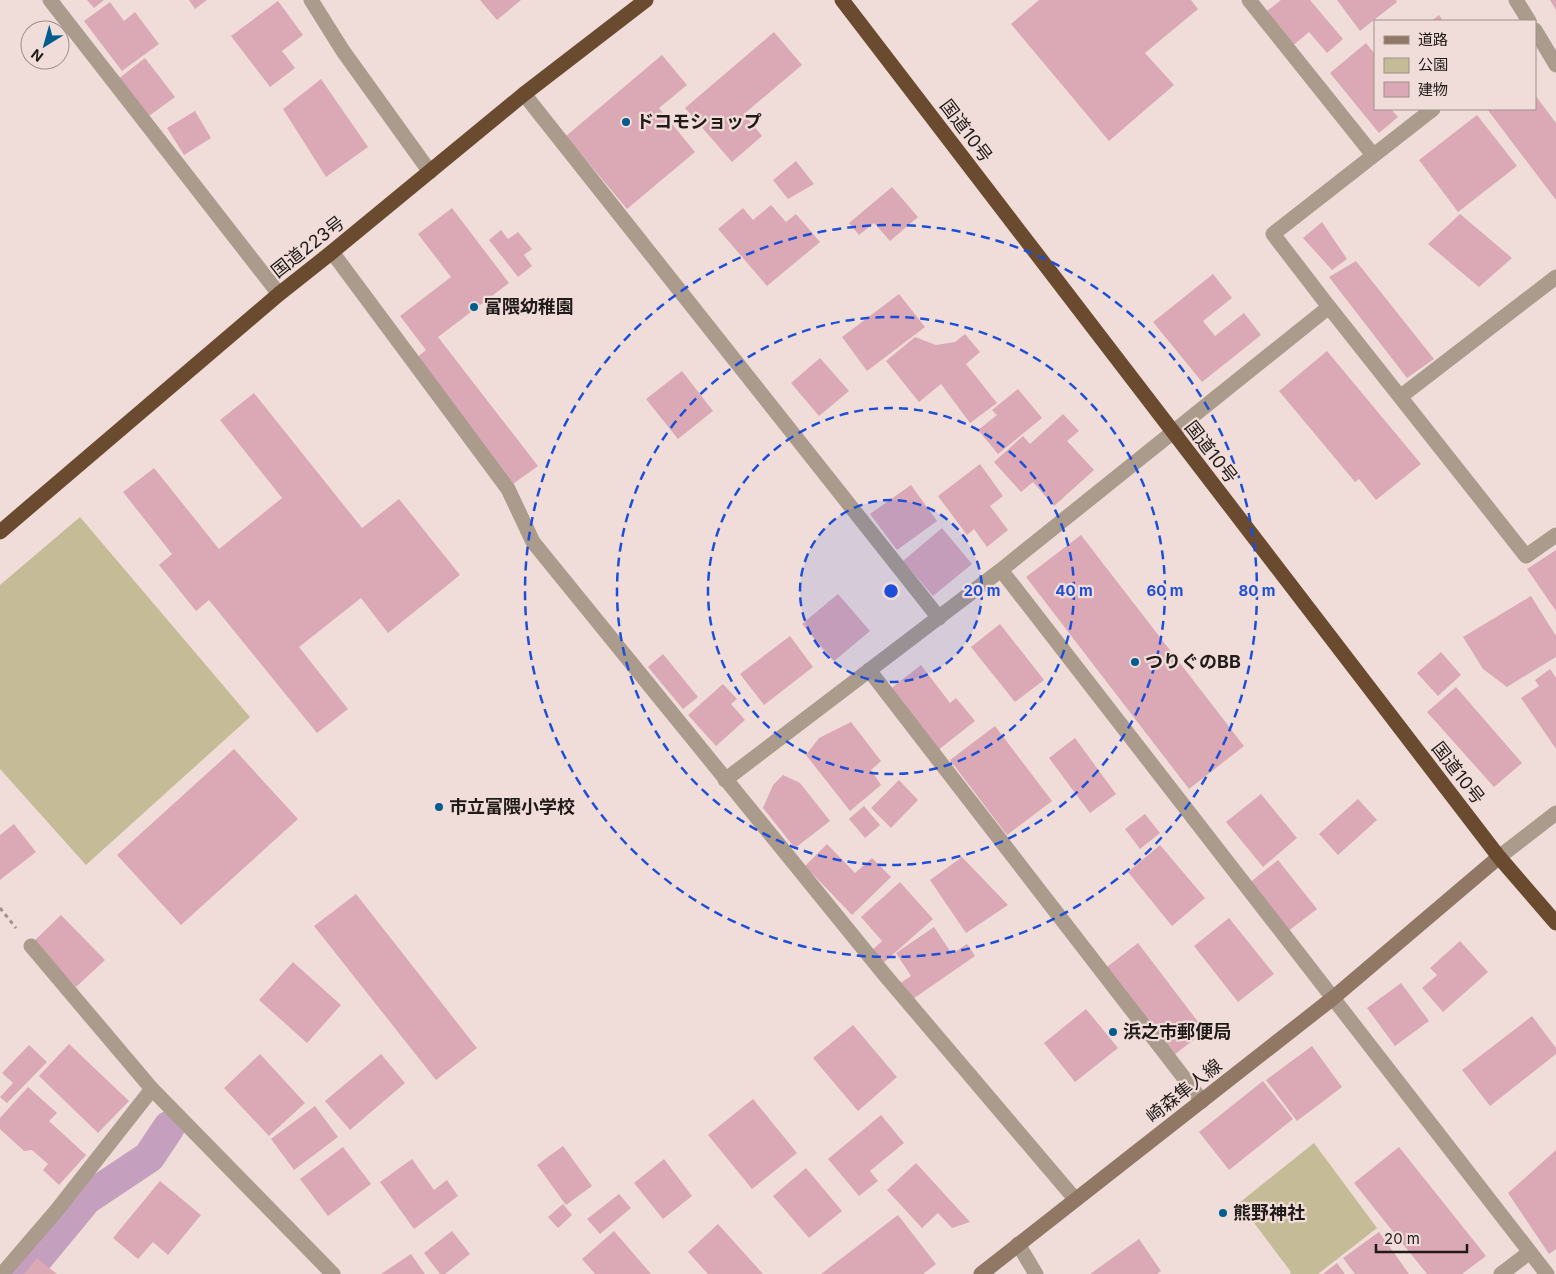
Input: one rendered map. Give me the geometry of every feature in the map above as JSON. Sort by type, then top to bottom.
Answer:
[{"type":"highway","name":"国道223号","points":[[0,532],[279,294],[524,94],[646,0]]},
{"type":"highway","name":"国道10号","points":[[842,0],[1172,433],[1499,857],[1556,923]]},
{"type":"main road","name":"崎森隼人線","points":[[980,1274],[1333,998],[1499,857]]},
{"type":"street","points":[[311,0],[343,51],[430,172]]},
{"type":"street","points":[[1249,0],[1373,155]]},
{"type":"street","points":[[1516,0],[1528,20]]},
{"type":"street","points":[[54,1],[279,294]]},
{"type":"street","points":[[1536,32],[1556,65]]},
{"type":"street","points":[[524,94],[939,618]]},
{"type":"street","points":[[1432,110],[1273,234],[1526,556],[1556,535]]},
{"type":"street","points":[[332,252],[508,489],[533,542],[890,982],[1075,1199]]},
{"type":"street","points":[[1400,397],[1556,277]]},
{"type":"street","points":[[725,780],[1001,570],[1329,307]]},
{"type":"street","points":[[1001,570],[1547,1274]]},
{"type":"street","points":[[869,670],[1202,1101]]},
{"type":"street","points":[[1499,857],[1556,813]]},
{"type":"street","points":[[31,946],[152,1089],[333,1274]]},
{"type":"street","points":[[2,1274],[57,1210],[152,1089]]},
{"type":"street","points":[[1018,1244],[1036,1274]]},
{"type":"street","points":[[1501,1274],[1530,1252]]},
{"type":"green space","points":[[80,517],[250,717],[86,865],[0,769],[0,585]]},
{"type":"green space","points":[[1314,1143],[1377,1228],[1318,1274],[1290,1274],[1291,1272],[1239,1203]]},
{"type":"building","points":[[87,0],[104,0],[94,8]]},
{"type":"building","points":[[189,0],[207,0],[195,9]]},
{"type":"building","points":[[480,0],[521,0],[497,20]]},
{"type":"building","points":[[1039,0],[1191,0],[1198,9],[1145,53],[1174,85],[1109,141],[1011,24]]},
{"type":"building","points":[[1281,0],[1310,0],[1343,39],[1327,53],[1309,32],[1290,48],[1262,15]]},
{"type":"building","points":[[1337,0],[1396,0],[1397,2],[1360,31]]},
{"type":"building","points":[[1550,0],[1556,0],[1556,10]]},
{"type":"building","points":[[278,1],[303,35],[282,51],[295,68],[270,87],[231,36]]},
{"type":"building","points":[[110,2],[124,21],[135,12],[159,44],[122,71],[84,21]]},
{"type":"building","points":[[1439,15],[1442,20],[1432,20]]},
{"type":"building","points":[[774,32],[802,65],[744,114],[762,136],[732,162],[685,108]]},
{"type":"building","points":[[1366,43],[1374,53],[1374,110],[1392,110],[1398,117],[1379,133],[1330,73]]},
{"type":"building","name":"ドコモショップ","points":[[662,55],[687,85],[659,108],[695,152],[627,209],[566,136]]},
{"type":"building","points":[[145,58],[175,97],[142,121],[113,83]]},
{"type":"building","points":[[321,79],[368,147],[326,177],[283,109]]},
{"type":"building","points":[[1536,96],[1556,123],[1556,200],[1488,110],[1536,110]]},
{"type":"building","points":[[195,111],[211,138],[184,155],[167,128]]},
{"type":"building","points":[[1477,115],[1517,166],[1458,212],[1419,160]]},
{"type":"building","points":[[796,161],[814,184],[788,199],[773,180]]},
{"type":"building","points":[[892,187],[918,217],[890,241],[874,223],[859,235],[849,223]]},
{"type":"building","points":[[771,205],[786,222],[796,214],[820,242],[767,286],[718,229],[743,208],[753,220]]},
{"type":"building","points":[[452,208],[509,283],[438,337],[538,466],[513,484],[416,358],[426,350],[400,316],[451,277],[418,234]]},
{"type":"building","points":[[1460,214],[1512,258],[1479,287],[1428,244]]},
{"type":"building","points":[[1322,222],[1347,259],[1332,270],[1303,238]]},
{"type":"building","points":[[501,230],[508,239],[518,232],[532,249],[524,255],[532,266],[518,277],[489,240]]},
{"type":"building","points":[[1356,261],[1434,359],[1407,378],[1329,277]]},
{"type":"building","points":[[1213,274],[1232,298],[1203,321],[1215,336],[1244,313],[1261,335],[1202,382],[1153,322]]},
{"type":"building","points":[[899,294],[925,327],[867,371],[842,337]]},
{"type":"building","points":[[965,334],[980,352],[966,364],[997,403],[970,423],[941,384],[919,402],[886,361],[915,337],[936,345],[955,342]]},
{"type":"building","points":[[1327,351],[1421,464],[1376,500],[1359,479],[1355,482],[1279,391]]},
{"type":"building","points":[[820,358],[849,391],[819,416],[791,383]]},
{"type":"building","points":[[682,371],[713,411],[678,439],[646,399]]},
{"type":"building","points":[[1018,389],[1042,418],[998,454],[978,430],[997,415],[992,410]]},
{"type":"building","points":[[254,393],[362,528],[399,499],[460,575],[388,633],[361,598],[299,647],[348,709],[317,733],[209,600],[196,611],[159,565],[172,554],[123,492],[154,468],[219,549],[282,498],[220,420]]},
{"type":"building","points":[[1063,414],[1079,431],[1067,441],[1094,470],[1054,506],[1033,482],[1021,492],[994,462],[1023,436],[1030,444]]},
{"type":"building","points":[[980,464],[1003,496],[990,506],[1008,530],[987,547],[974,529],[967,535],[938,496]]},
{"type":"building","points":[[911,485],[937,521],[897,550],[870,514]]},
{"type":"building","points":[[942,528],[972,564],[933,596],[903,561]]},
{"type":"building","name":"つりぐのBB","points":[[1081,535],[1244,746],[1189,789],[1026,577]]},
{"type":"building","points":[[1556,550],[1556,611],[1527,569]]},
{"type":"building","points":[[838,594],[870,631],[834,661],[802,624]]},
{"type":"building","points":[[1531,596],[1556,636],[1556,657],[1507,687],[1483,669],[1463,637]]},
{"type":"building","points":[[1000,624],[1044,680],[1015,702],[971,647]]},
{"type":"building","points":[[790,636],[813,667],[764,705],[740,674]]},
{"type":"building","points":[[1441,652],[1461,675],[1438,696],[1417,673]]},
{"type":"building","points":[[663,654],[698,697],[683,709],[648,667]]},
{"type":"building","points":[[921,665],[950,703],[956,698],[975,721],[937,751],[889,690]]},
{"type":"building","points":[[1550,669],[1556,678],[1556,749],[1521,698],[1539,686],[1535,680]]},
{"type":"building","points":[[723,684],[737,699],[731,704],[745,720],[716,746],[688,715]]},
{"type":"building","points":[[1456,687],[1522,763],[1494,787],[1427,712]]},
{"type":"building","points":[[851,722],[881,761],[871,770],[881,785],[850,811],[806,755],[819,738]]},
{"type":"building","points":[[995,726],[1052,801],[1007,835],[950,760]]},
{"type":"building","points":[[1075,738],[1116,794],[1090,813],[1049,758]]},
{"type":"building","points":[[234,749],[298,819],[181,925],[117,855]]},
{"type":"building","points":[[783,775],[800,783],[830,821],[795,848],[763,808],[773,785]]},
{"type":"building","points":[[899,780],[918,800],[891,828],[871,808]]},
{"type":"building","points":[[1261,794],[1297,838],[1263,867],[1226,822]]},
{"type":"building","points":[[1358,799],[1377,820],[1338,855],[1319,834]]},
{"type":"building","points":[[864,806],[880,825],[865,838],[849,819]]},
{"type":"building","points":[[1145,814],[1160,833],[1140,849],[1125,829]]},
{"type":"building","points":[[14,824],[36,852],[0,880],[0,835]]},
{"type":"building","points":[[827,844],[855,873],[872,858],[891,877],[852,915],[805,866]]},
{"type":"building","points":[[1160,845],[1205,898],[1172,926],[1128,872]]},
{"type":"building","points":[[962,857],[1008,905],[966,933],[930,880]]},
{"type":"building","points":[[1278,860],[1317,909],[1287,932],[1248,884]]},
{"type":"building","points":[[900,882],[933,919],[881,965],[870,952],[882,941],[861,917]]},
{"type":"building","points":[[356,894],[477,1048],[436,1080],[314,926]]},
{"type":"building","points":[[61,915],[105,960],[76,987],[33,942]]},
{"type":"building","points":[[1229,918],[1274,974],[1238,1002],[1194,946]]},
{"type":"building","points":[[934,927],[952,954],[967,944],[975,956],[910,1001],[899,984],[911,976],[896,953]]},
{"type":"building","points":[[1460,941],[1488,972],[1443,1012],[1422,988],[1437,975],[1430,968]]},
{"type":"building","points":[[1138,943],[1205,1031],[1174,1055],[1107,967]]},
{"type":"building","points":[[293,962],[341,1005],[307,1043],[259,1000]]},
{"type":"building","points":[[1401,983],[1429,1021],[1395,1046],[1367,1008]]},
{"type":"building","points":[[1086,1009],[1118,1048],[1075,1082],[1044,1043]]},
{"type":"building","points":[[1532,1016],[1556,1048],[1556,1054],[1490,1106],[1462,1070]]},
{"type":"building","points":[[853,1025],[897,1077],[858,1111],[813,1058]]},
{"type":"building","points":[[69,1044],[129,1101],[98,1133],[39,1076]]},
{"type":"building","points":[[29,1045],[47,1062],[7,1103],[0,1097],[13,1083],[2,1073]]},
{"type":"building","points":[[1312,1046],[1342,1087],[1297,1121],[1266,1080]]},
{"type":"building","points":[[260,1054],[305,1103],[269,1136],[224,1088]]},
{"type":"building","points":[[381,1054],[405,1083],[350,1130],[325,1101]]},
{"type":"building","points":[[1263,1081],[1293,1119],[1229,1170],[1199,1132]]},
{"type":"building","points":[[28,1087],[57,1113],[49,1121],[86,1155],[59,1185],[43,1170],[48,1164],[32,1150],[24,1151],[0,1129],[0,1118]]},
{"type":"building","points":[[753,1099],[797,1153],[752,1189],[708,1135]]},
{"type":"building","points":[[315,1106],[338,1137],[294,1170],[271,1139]]},
{"type":"building","points":[[881,1115],[904,1143],[870,1171],[878,1181],[859,1196],[828,1159]]},
{"type":"building","points":[[563,1146],[592,1186],[566,1205],[537,1165]]},
{"type":"building","points":[[343,1147],[371,1184],[328,1216],[300,1179]]},
{"type":"building","points":[[1399,1147],[1486,1256],[1462,1274],[1427,1274],[1354,1183]]},
{"type":"building","points":[[1556,1150],[1556,1249],[1549,1254],[1508,1193]]},
{"type":"building","points":[[412,1159],[434,1190],[447,1180],[458,1196],[414,1229],[380,1182]]},
{"type":"building","points":[[664,1159],[692,1196],[663,1219],[634,1183]]},
{"type":"building","points":[[916,1163],[970,1222],[952,1228],[938,1213],[922,1228],[887,1190]]},
{"type":"building","points":[[806,1168],[842,1211],[809,1238],[773,1196]]},
{"type":"building","points":[[160,1181],[201,1215],[168,1255],[153,1242],[138,1259],[113,1238]]},
{"type":"building","points":[[619,1194],[631,1208],[600,1234],[587,1219]]},
{"type":"building","points":[[563,1204],[572,1215],[558,1228],[548,1217]]},
{"type":"building","points":[[898,1215],[936,1264],[923,1274],[821,1274]]},
{"type":"building","points":[[718,1224],[763,1274],[708,1274],[688,1252]]},
{"type":"building","points":[[452,1231],[470,1254],[445,1274],[440,1274],[424,1253]]},
{"type":"building","points":[[614,1231],[651,1274],[595,1274],[582,1259]]},
{"type":"building","points":[[1379,1232],[1409,1274],[1355,1274],[1343,1258]]},
{"type":"building","points":[[1139,1239],[1161,1271],[1157,1274],[1090,1274]]},
{"type":"building","points":[[411,1254],[425,1274],[381,1274]]},
{"type":"building","points":[[37,1258],[57,1274],[24,1274]]},
{"type":"building","points":[[1337,1263],[1345,1274],[1323,1274]]},
{"type":"waterway","points":[[24,1274],[86,1199],[149,1157],[169,1127]]},
{"type":"place","name":"ドコモショップ","points":[[626,122]]},
{"type":"place","name":"富隈幼稚園","points":[[474,307]]},
{"type":"place","name":"つりぐのBB","points":[[1135,662]]},
{"type":"place","name":"市立富隈小学校","points":[[439,807]]},
{"type":"place","name":"浜之市郵便局","points":[[1113,1032]]},
{"type":"place","name":"熊野神社","points":[[1223,1213]]}]
